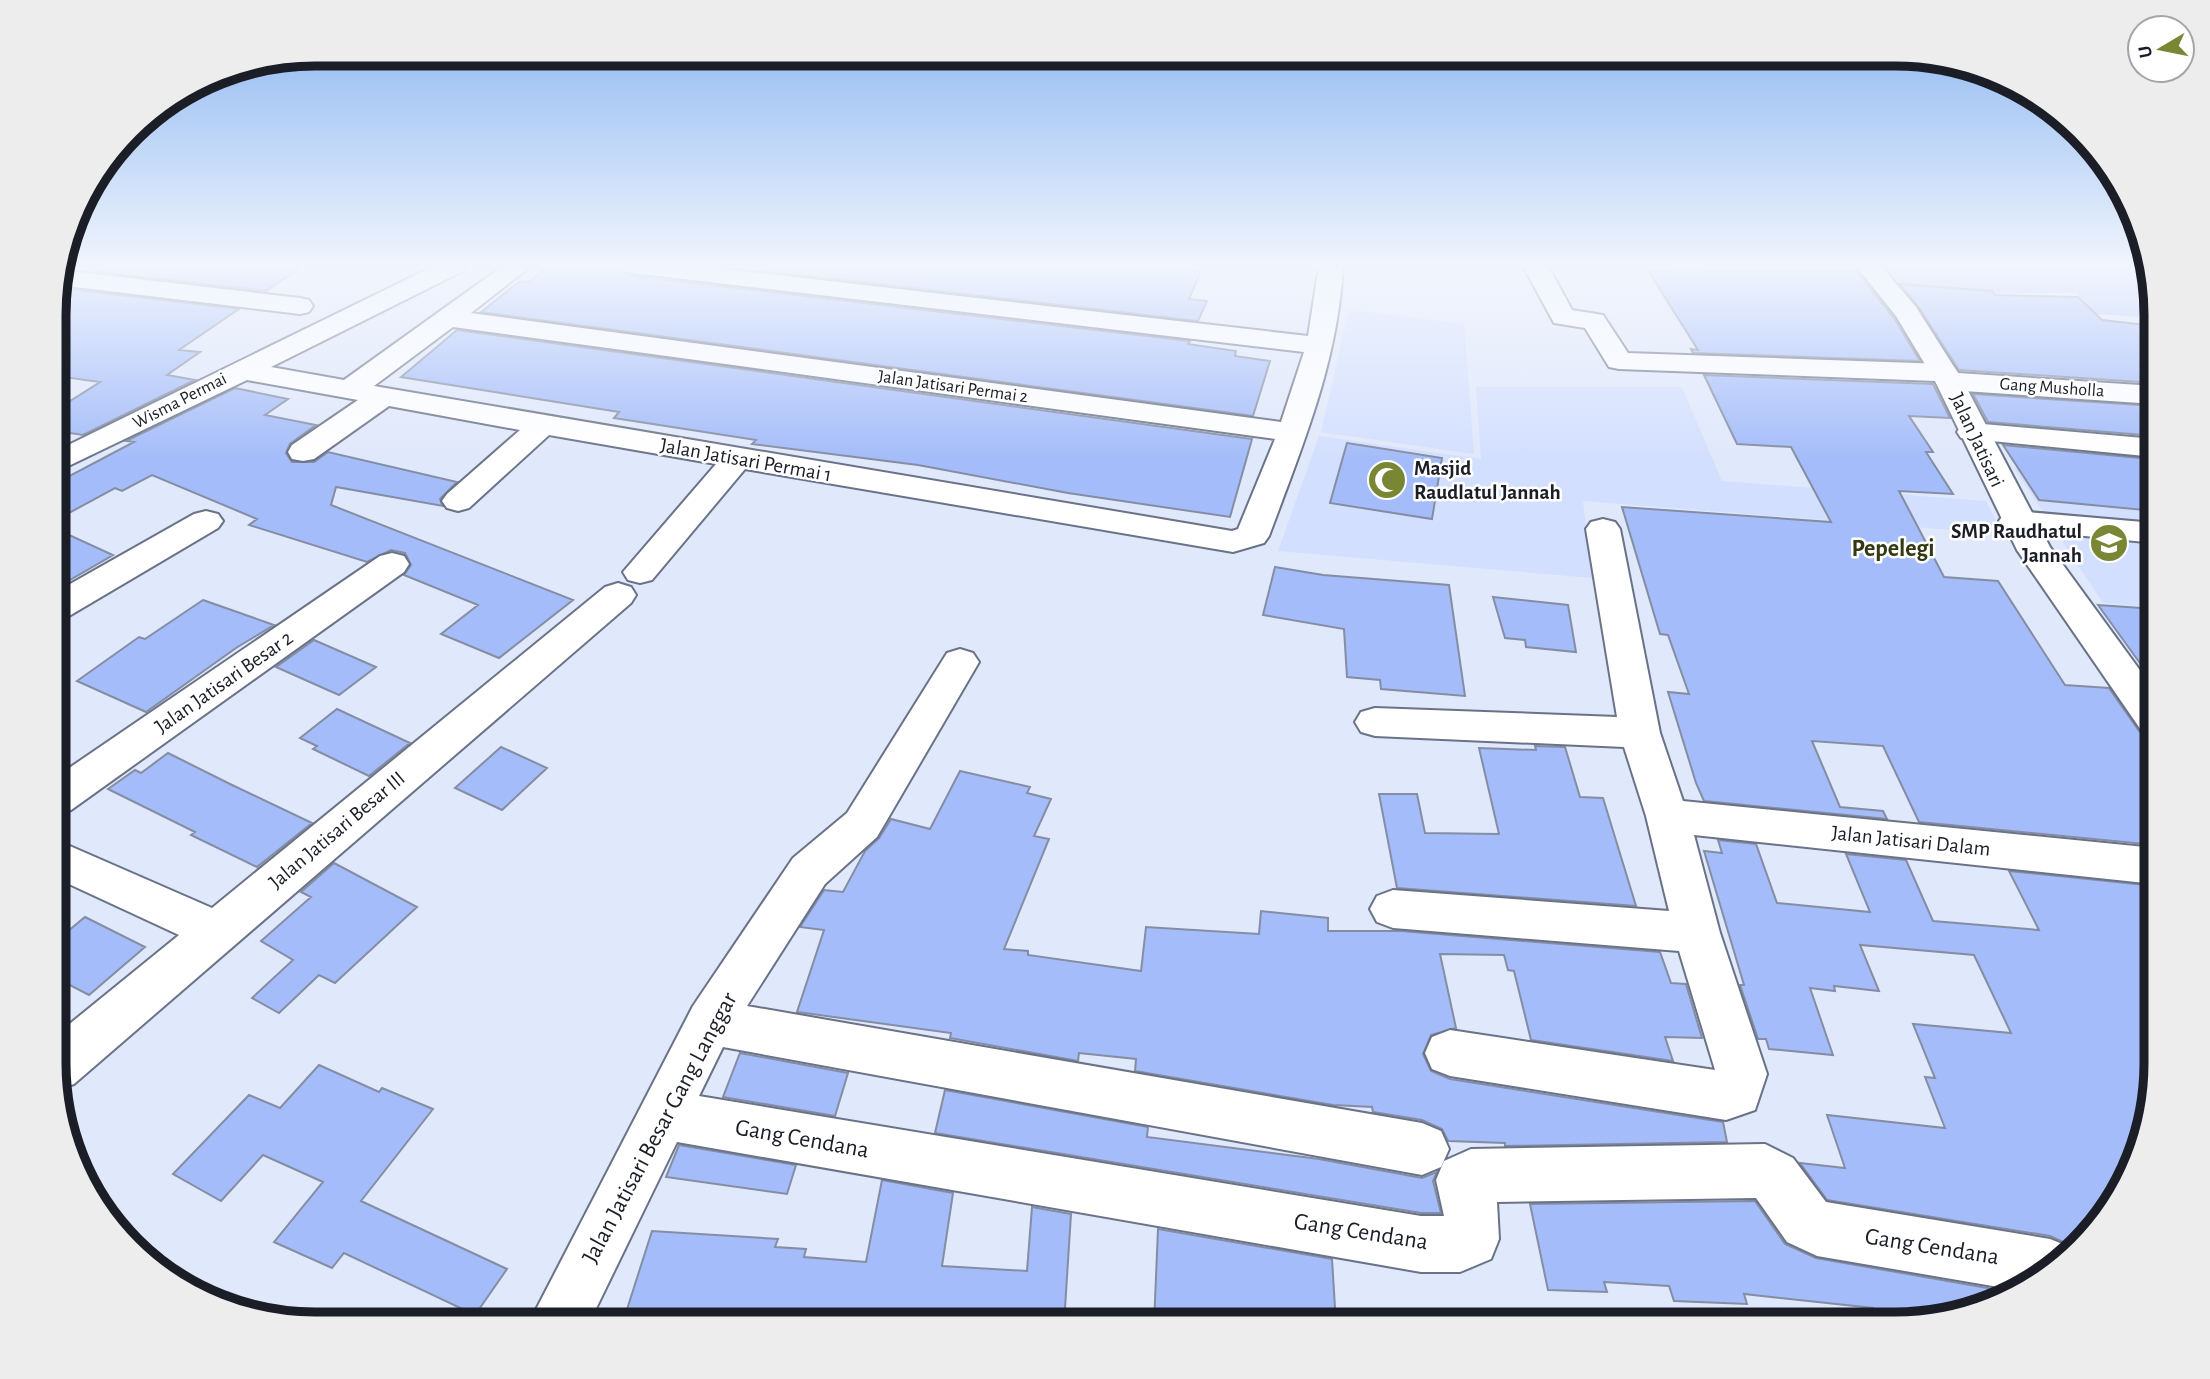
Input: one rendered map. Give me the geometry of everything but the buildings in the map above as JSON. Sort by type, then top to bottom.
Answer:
[{"type":"street","name":"Wisma Permai","points":[[66,456],[240,370],[279,330]]},
{"type":"street","points":[[351,389],[431,330]]},
{"type":"street","name":"Jalan Jatisari Permai 2","points":[[539,330],[1291,432]]},
{"type":"street","points":[[1186,330],[1320,346]]},
{"type":"street","points":[[1291,432],[1320,346],[1321,330]]},
{"type":"street","name":"Gang Musholla","points":[[1600,330],[1619,361],[1947,377],[2143,394]]},
{"type":"street","name":"Jalan Jatisari","points":[[1918,330],[1947,377],[2016,521],[2062,592],[2144,698]]},
{"type":"street","name":"Jalan Jatisari Permai 1","points":[[240,370],[1224,542],[1252,536],[1291,432]]},
{"type":"street","points":[[303,452],[385,396]]},
{"type":"street","points":[[458,501],[543,425]]},
{"type":"street","points":[[1972,432],[2143,447]]},
{"type":"street","name":"Jalan Jatisari Besar III","points":[[66,1059],[629,583],[738,458]]},
{"type":"street","points":[[66,603],[206,521]]},
{"type":"street","points":[[2016,521],[2143,532]]},
{"type":"street","points":[[1450,1053],[1726,1096],[1737,1093],[1742,1074],[1697,933],[1667,816],[1640,733],[1603,529]]},
{"type":"street","name":"Jalan Jatisari Besar 2","points":[[66,793],[392,564]]},
{"type":"street","name":"Jalan Jatisari Besar Gang Langgar","points":[[564,1312],[710,1022],[809,871],[862,825],[960,662]]},
{"type":"street","points":[[1375,722],[1640,733]]},
{"type":"street","name":"Jalan Jatisari Dalam","points":[[1667,816],[2144,865]]},
{"type":"street","points":[[66,862],[216,931]]},
{"type":"street","points":[[1393,909],[1697,933]]},
{"type":"street","points":[[710,1022],[1422,1149]]},
{"type":"street","name":"Gang Cendana","points":[[664,1115],[1421,1244],[1460,1244],[1471,1239],[1472,1213],[1462,1180],[1471,1176],[1765,1171],[1778,1179],[1802,1221],[1817,1228],[2041,1265]]},
{"type":"shaded area","points":[[1344,330],[1464,330],[1474,454],[1321,432]]},
{"type":"shaded area","points":[[1476,387],[1682,387],[1722,481],[1986,501],[2003,534],[1583,501],[1592,578],[1278,551],[1319,436],[1481,459]]},
{"type":"shaded area","name":"SMP Raudhatul Jannah","points":[[2014,468],[2143,482],[2143,607],[2103,603]]},
{"type":"place","name":"Masjid Raudlatul Jannah","points":[[1387,480]]},
{"type":"place","name":"SMP Raudhatul Jannah","points":[[2109,543]]},
{"type":"district","name":"Pepelegi","points":[[1893,549]]}]
